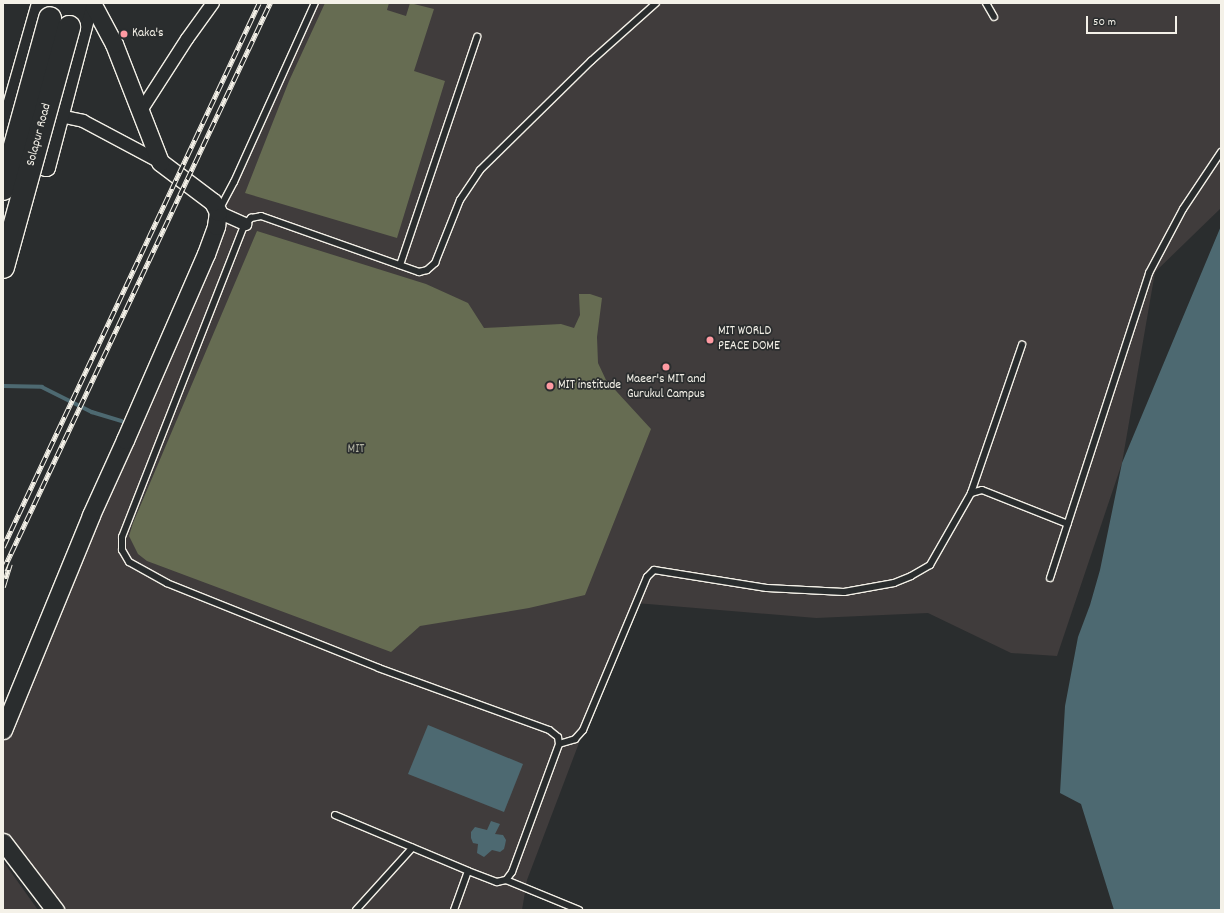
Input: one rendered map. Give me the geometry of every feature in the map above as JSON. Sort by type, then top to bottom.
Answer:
[{"type":"highway","name":"Solapur Road","points":[[53,13],[76,3]]},
{"type":"highway","name":"Solapur Road","points":[[3,189],[53,13]]},
{"type":"highway","name":"Solapur Road","points":[[3,267],[53,13]]},
{"type":"street","points":[[90,3],[114,44],[160,162]]},
{"type":"street","points":[[3,156],[46,166],[90,3]]},
{"type":"street","points":[[140,112],[187,39],[213,3]]},
{"type":"street","points":[[3,133],[53,13]]},
{"type":"street","points":[[3,730],[91,515],[132,426],[206,254],[216,226],[218,212],[213,202],[160,162],[84,120],[60,116]]},
{"type":"street","points":[[218,212],[245,224]]},
{"type":"street","points":[[3,842],[55,910]]},
{"type":"lane","points":[[218,212],[234,182],[315,3]]},
{"type":"lane","points":[[506,880],[512,872],[559,744],[558,737],[549,730],[379,668],[167,583],[129,562],[122,550],[122,537],[245,224],[251,218],[261,216],[419,272],[427,270],[435,263],[460,200],[480,170],[591,60],[656,3]]},
{"type":"lane","points":[[986,3],[994,17]]},
{"type":"lane","points":[[400,265],[477,37]]},
{"type":"lane","points":[[1050,578],[1149,273],[1183,208],[1221,152]]},
{"type":"lane","points":[[559,744],[575,739],[583,730],[647,577],[654,570],[767,588],[844,592],[894,583],[911,576],[930,565],[971,493],[1022,345]]},
{"type":"lane","points":[[971,493],[982,490],[1068,524]]},
{"type":"lane","points":[[335,815],[468,871],[497,882],[506,880],[579,910]]},
{"type":"lane","points":[[356,910],[412,848]]},
{"type":"lane","points":[[454,910],[468,871]]},
{"type":"shaded area","name":"Maeer's MIT and Gurukul Campus","points":[[317,3],[1221,3],[1221,208],[1155,272],[1122,463],[1057,656],[1011,653],[928,613],[816,618],[636,603],[593,706],[527,880],[522,910],[55,910],[3,842],[3,730],[218,212]]},
{"type":"shaded area","points":[[3,861],[38,910],[3,910]]},
{"type":"green space","points":[[325,3],[389,3],[387,10],[406,16],[410,3],[434,9],[414,71],[445,81],[397,238],[245,193],[289,81]]},
{"type":"green space","name":"MIT","points":[[257,231],[426,284],[468,303],[484,328],[561,324],[574,328],[580,315],[579,294],[590,294],[602,298],[597,337],[598,363],[606,380],[651,429],[585,595],[529,608],[420,626],[391,652],[147,561],[138,554],[129,536],[133,523]]},
{"type":"water","points":[[1221,226],[1221,910],[1114,910],[1081,804],[1060,793],[1065,706],[1078,637],[1090,605],[1100,570],[1122,463]]},
{"type":"water","points":[[428,725],[523,764],[504,812],[408,774]]},
{"type":"water","points":[[491,821],[500,824],[495,834],[503,835],[506,840],[504,849],[500,852],[492,850],[484,857],[477,853],[478,844],[473,843],[471,832],[475,827],[487,830]]},
{"type":"waterway","points":[[3,386],[42,387],[92,412],[122,421]]},
{"type":"railway","points":[[3,547],[259,3]]},
{"type":"railway","points":[[3,570],[270,3]]},
{"type":"railway","points":[[3,587],[10,564]]},
{"type":"place","name":"Kaka's","points":[[124,34]]},
{"type":"place","name":"MIT WORLD PEACE DOME","points":[[710,340]]},
{"type":"place","name":"Maeer's MIT and Gurukul Campus","points":[[666,367]]},
{"type":"place","name":"MIT institude","points":[[550,386]]}]
